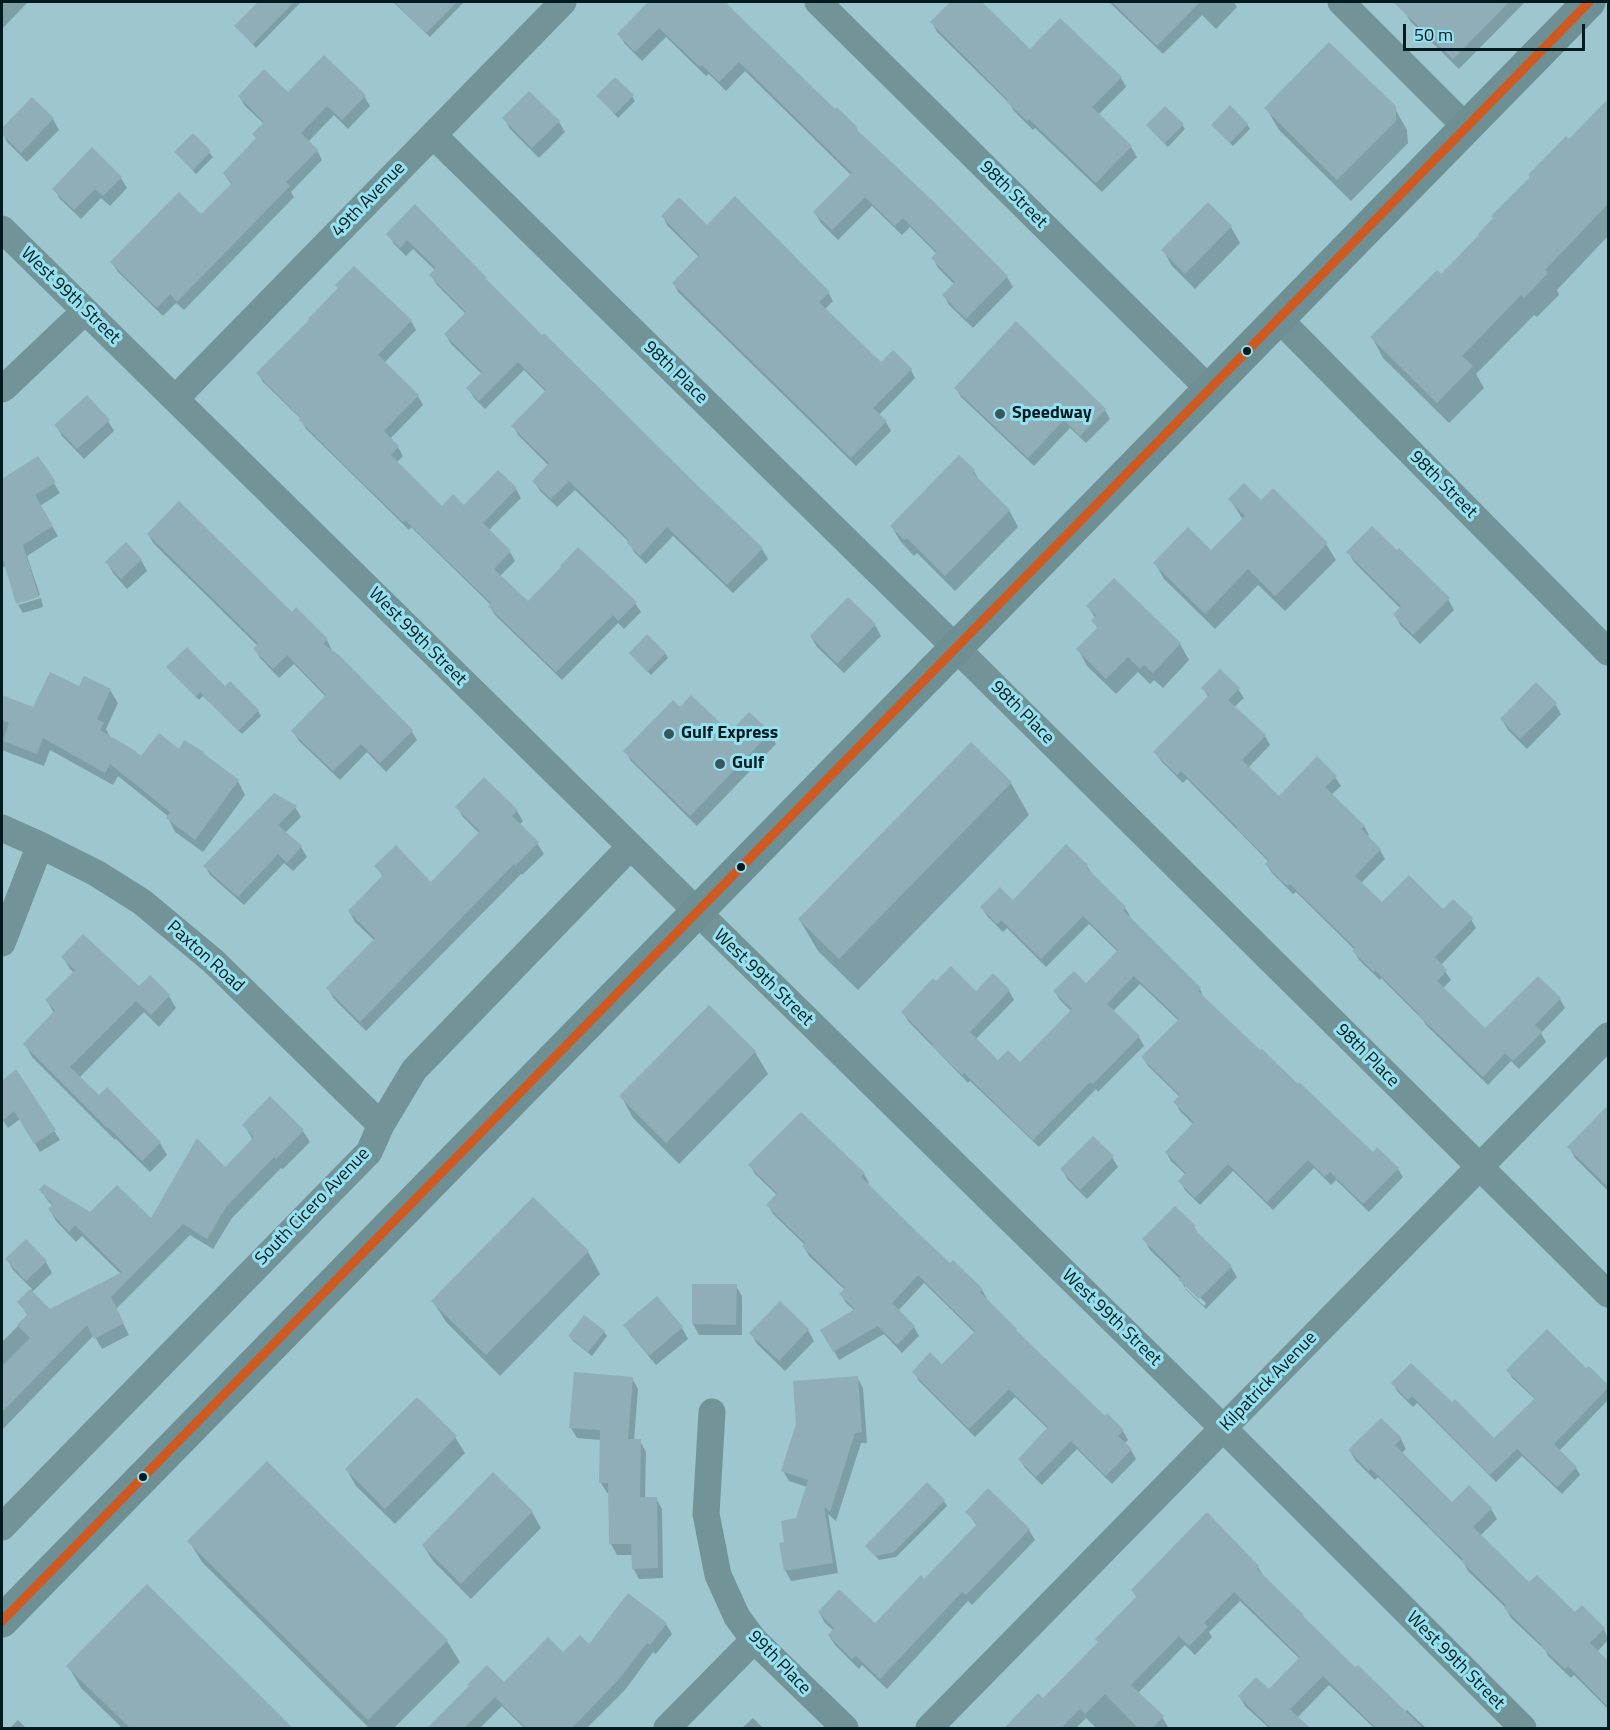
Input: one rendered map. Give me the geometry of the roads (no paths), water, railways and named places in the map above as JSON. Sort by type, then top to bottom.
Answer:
[{"type":"main road","points":[[2,1621],[1588,2]]},
{"type":"street","name":"49th Avenue","points":[[175,399],[563,2]]},
{"type":"street","name":"98th Street","points":[[818,2],[1209,389]]},
{"type":"street","points":[[1341,2],[1466,127]]},
{"type":"street","points":[[1601,2],[1608,9]]},
{"type":"street","name":"98th Place","points":[[433,135],[955,647],[1608,1294]]},
{"type":"street","name":"West 99th Street","points":[[2,230],[1223,1428],[1523,1728]]},
{"type":"street","points":[[2,388],[85,311]]},
{"type":"street","name":"98th Street","points":[[1278,318],[1608,652]]},
{"type":"street","name":"Paxton Road","points":[[2,828],[96,873],[142,902],[213,961],[381,1125]]},
{"type":"street","points":[[2,943],[40,845]]},
{"type":"street","name":"South Cicero Avenue","points":[[2,1527],[369,1152],[381,1125],[414,1070],[630,847]]},
{"type":"street","name":"Kilpatrick Avenue","points":[[929,1728],[1608,1036]]},
{"type":"street","name":"99th Place","points":[[712,1412],[706,1514],[718,1575],[737,1617],[754,1640],[845,1728]]},
{"type":"street","points":[[667,1728],[754,1640]]},
{"type":"place","name":"Speedway","points":[[1000,414]]},
{"type":"place","name":"Gulf Express","points":[[669,734]]},
{"type":"place","name":"Gulf","points":[[720,764]]}]
